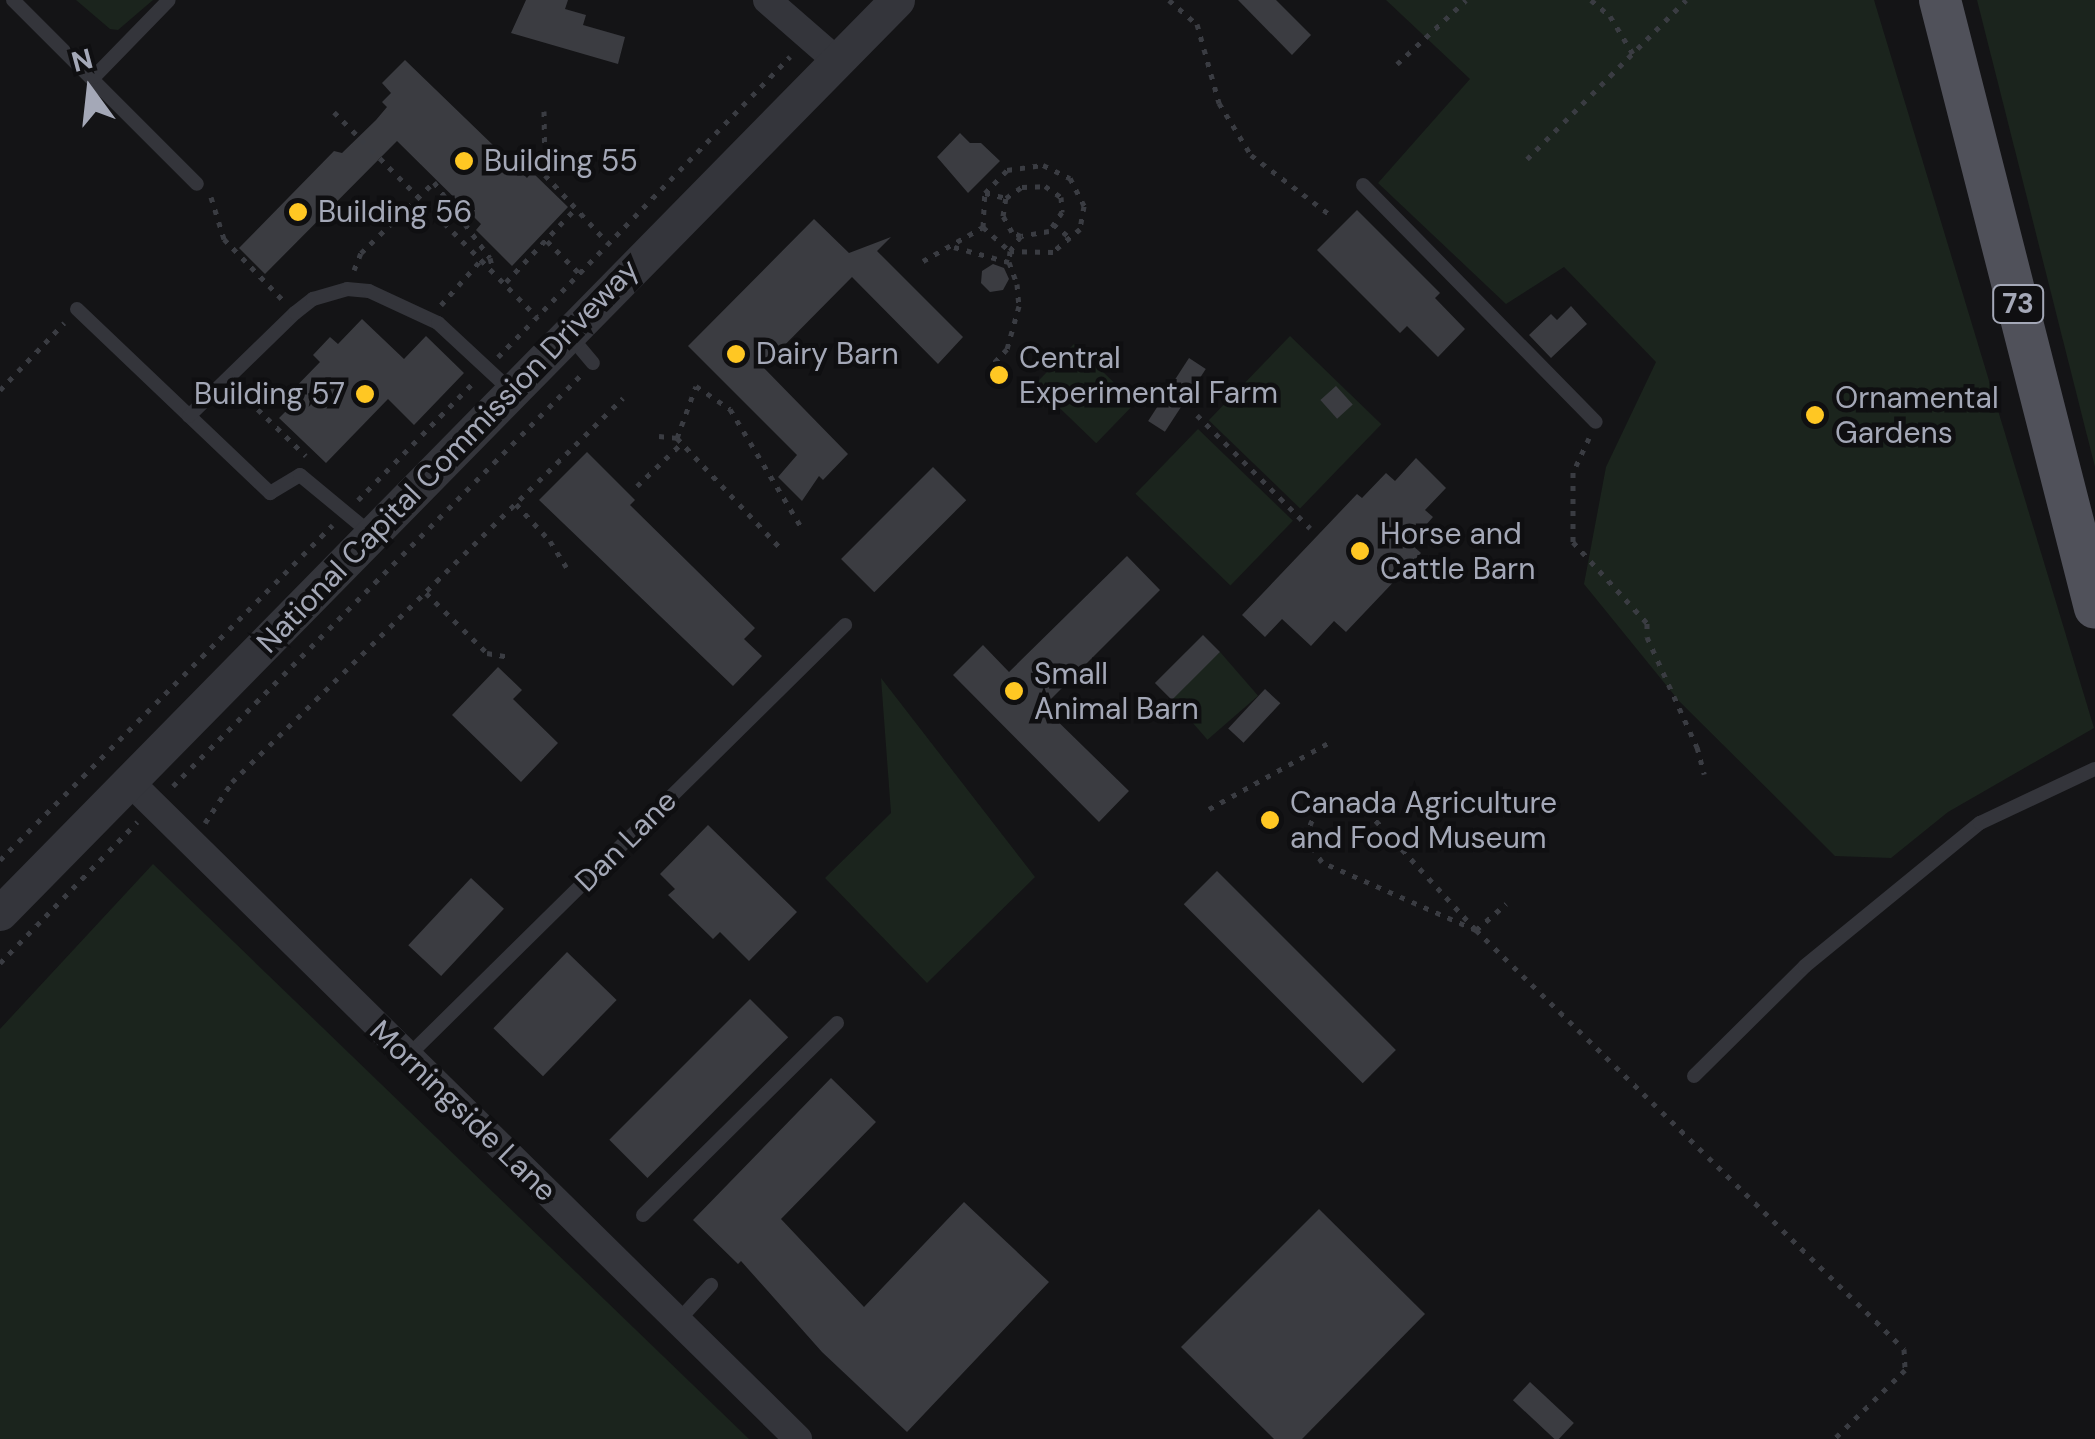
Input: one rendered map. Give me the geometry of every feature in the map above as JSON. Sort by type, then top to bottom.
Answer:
[{"type":"main road","name":"73","points":[[1940,0],[2095,608]]},
{"type":"street","points":[[766,0],[837,62]]},
{"type":"street","name":"National Capital Commission Driveway","points":[[0,912],[142,794],[358,523],[499,379],[591,286],[837,62],[898,0]]},
{"type":"street","name":"Morningside Lane","points":[[142,794],[798,1439]]},
{"type":"lane","points":[[13,0],[197,184]]},
{"type":"lane","points":[[94,77],[169,0]]},
{"type":"lane","points":[[1363,185],[1596,422]]},
{"type":"lane","points":[[189,416],[295,312],[312,299],[347,290],[369,291],[431,319],[499,379]]},
{"type":"lane","points":[[77,309],[270,493],[300,475],[358,523]]},
{"type":"lane","points":[[553,325],[593,362]]},
{"type":"lane","name":"Dan Lane","points":[[407,1057],[845,625]]},
{"type":"lane","points":[[1694,1076],[1805,966],[1980,823],[2095,768]]},
{"type":"lane","points":[[643,1215],[837,1023]]},
{"type":"lane","points":[[678,1321],[711,1285]]},
{"type":"path","points":[[1169,0],[1196,24],[1219,103],[1251,156],[1333,217]]},
{"type":"path","points":[[1396,64],[1466,0]]},
{"type":"path","points":[[1591,0],[1610,16],[1632,54]]},
{"type":"path","points":[[1526,160],[1686,0]]},
{"type":"path","points":[[344,491],[356,502],[499,379],[591,286],[608,243],[796,50]]},
{"type":"path","points":[[544,111],[545,175],[608,243]]},
{"type":"path","points":[[334,112],[481,260],[553,325]]},
{"type":"path","points":[[1043,165],[1070,178],[1084,206],[1080,229],[1053,252],[1010,251],[983,227],[985,192],[1007,170],[1043,165]]},
{"type":"path","points":[[347,290],[361,252],[434,182],[490,258],[493,270]]},
{"type":"path","points":[[1045,186],[1061,198],[1062,212],[1049,231],[1020,236],[1012,232],[1002,216],[1006,198],[1022,187],[1045,186]]},
{"type":"path","points":[[985,192],[1006,198]]},
{"type":"path","points":[[211,197],[224,239],[295,312]]},
{"type":"path","points":[[506,282],[576,208]]},
{"type":"path","points":[[1054,224],[1071,240]]},
{"type":"path","points":[[923,261],[983,227]]},
{"type":"path","points":[[991,366],[1007,349],[1019,306],[1017,284],[1008,262],[1020,236]]},
{"type":"path","points":[[546,241],[591,286]]},
{"type":"path","points":[[951,246],[1008,262]]},
{"type":"path","points":[[431,319],[481,260]]},
{"type":"path","points":[[0,390],[77,309]]},
{"type":"path","points":[[0,964],[142,794],[593,362]]},
{"type":"path","points":[[228,380],[318,467]]},
{"type":"path","points":[[637,486],[680,440],[696,386],[730,409],[803,530]]},
{"type":"path","points":[[193,844],[232,782],[623,398]]},
{"type":"path","points":[[1196,415],[1310,528]]},
{"type":"path","points":[[1596,422],[1573,472],[1573,542],[1646,623],[1647,637],[1704,774]]},
{"type":"path","points":[[659,436],[680,440],[782,550]]},
{"type":"path","points":[[516,504],[550,541],[566,566]]},
{"type":"path","points":[[0,860],[358,523]]},
{"type":"path","points":[[426,593],[487,653],[510,657]]},
{"type":"path","points":[[1210,808],[1330,742]]},
{"type":"path","points":[[1476,930],[1322,862],[1305,837],[1315,812],[1335,800],[1367,811],[1476,930],[1904,1349],[1904,1370],[1834,1439]]},
{"type":"path","points":[[1476,930],[1506,904]]},
{"type":"shaded area","points":[[76,0],[153,0],[118,30],[110,29]]},
{"type":"shaded area","name":"Ornamental Gardens","points":[[1386,0],[1874,0],[2094,728],[1948,812],[1891,858],[1835,856],[1679,701],[1584,584],[1606,467],[1656,362],[1564,267],[1506,304],[1378,183],[1470,79]]},
{"type":"shaded area","points":[[1977,0],[2095,0],[2095,467]]},
{"type":"shaded area","points":[[1290,336],[1381,424],[1300,508],[1209,420]]},
{"type":"shaded area","points":[[1074,344],[1135,403],[1096,443],[1035,384]]},
{"type":"shaded area","points":[[1198,429],[1293,521],[1230,585],[1135,494]]},
{"type":"shaded area","points":[[1220,652],[1258,696],[1207,740],[1169,696]]},
{"type":"shaded area","points":[[881,678],[1035,877],[927,983],[825,878],[891,813]]},
{"type":"shaded area","points":[[153,864],[749,1439],[0,1439],[0,1029]]},
{"type":"building","points":[[526,0],[568,0],[565,9],[586,15],[583,25],[625,37],[618,64],[511,33]]},
{"type":"building","points":[[1238,0],[1276,0],[1311,35],[1292,55]]},
{"type":"building","name":"Building 55","points":[[405,60],[527,178],[532,172],[568,207],[512,266],[476,230],[481,224],[397,141],[265,274],[239,248],[334,151],[342,153],[376,120],[387,107],[382,102],[391,93],[382,83]]},
{"type":"building","points":[[960,133],[970,143],[981,143],[1000,161],[968,193],[937,157]]},
{"type":"building","points":[[1357,210],[1440,293],[1435,298],[1465,329],[1438,357],[1407,326],[1400,333],[1317,250]]},
{"type":"building","name":"Dairy Barn","points":[[814,219],[849,253],[891,237],[877,251],[963,337],[938,364],[852,277],[763,367],[848,454],[823,480],[819,476],[802,501],[778,477],[797,455],[688,346]]},
{"type":"building","points":[[993,264],[1004,268],[1009,279],[1003,290],[990,292],[981,283],[982,271]]},
{"type":"building","points":[[1571,306],[1587,324],[1551,358],[1529,335],[1551,314],[1557,320]]},
{"type":"building","name":"Building 57","points":[[362,319],[404,359],[426,336],[464,373],[414,425],[388,399],[326,463],[279,418],[289,408],[282,401],[320,362],[313,355],[330,337],[338,344]]},
{"type":"building","points":[[1189,358],[1206,369],[1165,432],[1148,421]]},
{"type":"building","points":[[1336,386],[1353,405],[1337,419],[1320,400]]},
{"type":"building","points":[[587,452],[635,500],[630,505],[755,628],[744,639],[762,656],[733,686],[539,500]]},
{"type":"building","name":"Horse and Cattle Barn","points":[[1416,458],[1446,488],[1425,510],[1433,517],[1410,543],[1421,553],[1346,632],[1334,621],[1311,646],[1282,619],[1265,637],[1242,615],[1357,494],[1362,498],[1386,473],[1395,481]]},
{"type":"building","points":[[933,467],[966,500],[874,592],[841,559]]},
{"type":"building","name":"Small Animal Barn","points":[[1127,556],[1160,590],[1043,707],[1129,791],[1099,822],[953,675],[983,645],[1009,672]]},
{"type":"building","points":[[1203,635],[1220,652],[1172,700],[1155,683]]},
{"type":"building","points":[[498,667],[522,690],[513,699],[558,743],[521,782],[452,715]]},
{"type":"building","points":[[1265,689],[1280,703],[1244,743],[1228,728]]},
{"type":"building","points":[[708,825],[797,912],[749,961],[720,932],[713,939],[668,895],[675,889],[660,874]]},
{"type":"building","points":[[1217,871],[1396,1050],[1363,1083],[1184,904]]},
{"type":"building","points":[[471,878],[504,909],[441,976],[408,945]]},
{"type":"building","points":[[567,952],[617,1000],[543,1076],[493,1028]]},
{"type":"building","points":[[750,999],[788,1037],[647,1178],[609,1140]]},
{"type":"building","points":[[831,1078],[876,1122],[781,1219],[864,1307],[964,1202],[1049,1282],[907,1432],[822,1352],[741,1261],[738,1264],[693,1220]]},
{"type":"building","points":[[1319,1209],[1425,1314],[1302,1439],[1274,1439],[1181,1347]]},
{"type":"building","points":[[1530,1382],[1574,1423],[1554,1439],[1513,1400]]},
{"type":"place","name":"Building 55","points":[[464,161]]},
{"type":"place","name":"Building 56","points":[[298,212]]},
{"type":"place","name":"Dairy Barn","points":[[736,354]]},
{"type":"place","name":"Central Experimental Farm","points":[[999,375]]},
{"type":"place","name":"Building 57","points":[[365,394]]},
{"type":"place","name":"Ornamental Gardens","points":[[1815,415]]},
{"type":"place","name":"Horse and Cattle Barn","points":[[1360,551]]},
{"type":"place","name":"Small Animal Barn","points":[[1014,691]]},
{"type":"place","name":"Canada Agriculture and Food Museum","points":[[1270,820]]}]
